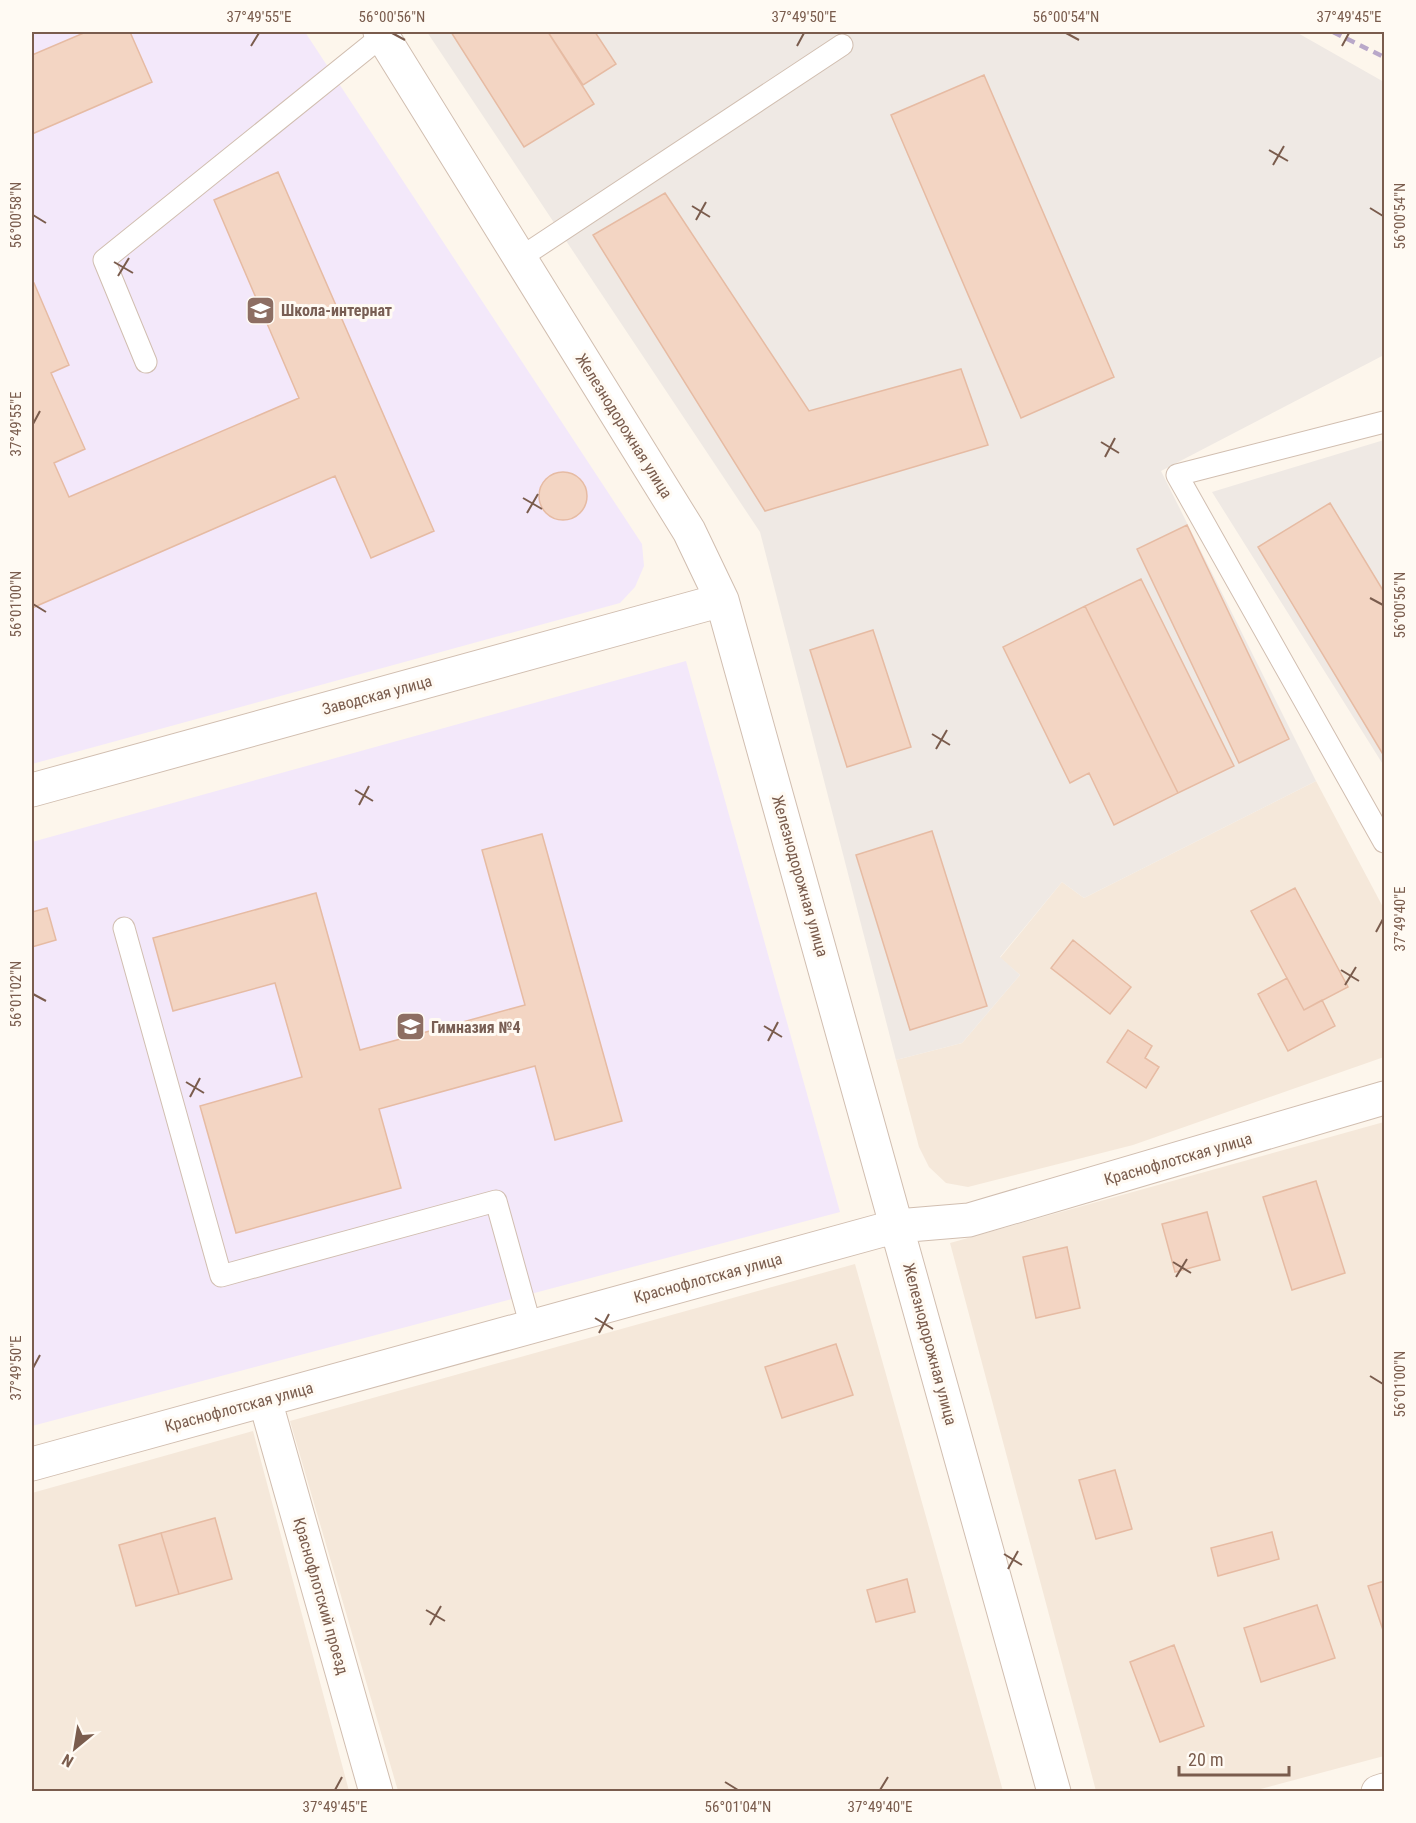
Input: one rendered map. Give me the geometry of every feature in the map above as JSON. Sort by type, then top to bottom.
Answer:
[{"type":"street","name":"Железнодорожная улица","points":[[381,34],[689,531],[722,600],[1054,1791]]},
{"type":"street","name":"Заводская улица","points":[[32,790],[722,600]]},
{"type":"street","name":"Краснофлотская улица","points":[[32,1464],[897,1226],[969,1221],[1384,1098]]},
{"type":"street","name":"Краснофлотский проезд","points":[[265,1400],[376,1791]]},
{"type":"street","points":[[1378,1791],[1384,1790]]},
{"type":"lane","points":[[146,362],[104,260],[381,34]]},
{"type":"lane","points":[[520,258],[842,45]]},
{"type":"lane","points":[[1384,422],[1175,470],[1384,842]]},
{"type":"lane","points":[[124,928],[221,1276],[496,1201],[531,1327]]},
{"type":"shaded area","name":"Школа-интернат","points":[[32,32],[305,32],[642,544],[644,566],[635,587],[620,603],[32,764]]},
{"type":"shaded area","points":[[427,32],[1296,32],[1384,82],[1384,355],[1161,471],[1316,781],[1084,898],[1062,882],[1000,957],[1020,975],[962,1043],[896,1060],[760,532]]},
{"type":"shaded area","points":[[1384,440],[1384,766],[1212,492]]},
{"type":"shaded area","name":"Гимназия №4","points":[[686,661],[840,1212],[32,1426],[32,842]]},
{"type":"shaded area","points":[[1316,781],[1384,909],[1384,1057],[1133,1145],[968,1187],[946,1183],[929,1167],[919,1147],[896,1060],[962,1043],[1020,975],[1000,958],[1062,882],[1084,898]]},
{"type":"shaded area","points":[[1384,1122],[1384,1756],[1253,1791],[1096,1791],[950,1243]]},
{"type":"shaded area","points":[[855,1264],[1003,1791],[398,1791],[290,1421]]},
{"type":"shaded area","points":[[253,1431],[349,1791],[32,1792],[32,1493]]},
{"type":"building","points":[[86,32],[130,32],[152,82],[32,134],[32,55]]},
{"type":"building","points":[[451,32],[548,32],[594,104],[524,147]]},
{"type":"building","points":[[548,32],[595,32],[616,64],[583,85]]},
{"type":"building","points":[[984,75],[1114,377],[1021,418],[891,115]]},
{"type":"building","points":[[278,172],[434,531],[371,558],[335,476],[32,608],[32,284],[34,283],[69,365],[51,373],[85,449],[54,463],[69,497],[299,398],[214,200]]},
{"type":"building","points":[[665,193],[809,411],[961,369],[988,445],[765,511],[593,235]]},
{"type":"building","points":[[563,472],[580,479],[587,496],[580,513],[563,520],[546,513],[539,496],[546,479]]},
{"type":"building","points":[[1330,503],[1384,592],[1384,756],[1258,547]]},
{"type":"building","points":[[1187,525],[1289,739],[1239,763],[1137,549]]},
{"type":"building","points":[[1141,579],[1234,766],[1178,793],[1085,606]]},
{"type":"building","points":[[1085,606],[1178,793],[1114,825],[1089,773],[1070,783],[1003,647]]},
{"type":"building","points":[[873,630],[911,747],[847,767],[810,650]]},
{"type":"building","points":[[932,831],[987,1006],[910,1030],[856,855]]},
{"type":"building","points":[[542,834],[622,1121],[555,1140],[535,1066],[379,1109],[401,1188],[236,1233],[200,1106],[302,1077],[275,983],[173,1011],[153,938],[316,893],[360,1050],[525,1005],[482,850]]},
{"type":"building","points":[[1295,888],[1348,987],[1304,1010],[1251,911]]},
{"type":"building","points":[[47,908],[56,940],[32,947],[32,912]]},
{"type":"building","points":[[1073,940],[1131,987],[1110,1014],[1051,968]]},
{"type":"building","points":[[1287,978],[1304,1010],[1322,1000],[1335,1026],[1288,1051],[1258,994]]},
{"type":"building","points":[[1128,1030],[1152,1046],[1145,1058],[1159,1067],[1146,1088],[1107,1062]]},
{"type":"building","points":[[1316,1181],[1345,1273],[1292,1290],[1263,1197]]},
{"type":"building","points":[[1207,1212],[1220,1260],[1175,1272],[1162,1224]]},
{"type":"building","points":[[1067,1247],[1080,1308],[1036,1318],[1023,1257]]},
{"type":"building","points":[[836,1344],[853,1395],[782,1418],[765,1367]]},
{"type":"building","points":[[1115,1470],[1132,1529],[1096,1539],[1079,1480]]},
{"type":"building","points":[[215,1518],[232,1579],[179,1594],[161,1533]]},
{"type":"building","points":[[1272,1532],[1279,1559],[1218,1576],[1211,1548]]},
{"type":"building","points":[[161,1533],[179,1594],[136,1606],[119,1545]]},
{"type":"building","points":[[907,1579],[915,1612],[876,1622],[867,1590]]},
{"type":"building","points":[[1384,1581],[1384,1633],[1368,1586]]},
{"type":"building","points":[[1317,1605],[1335,1658],[1261,1682],[1244,1628]]},
{"type":"building","points":[[1174,1645],[1204,1726],[1160,1742],[1130,1662]]},
{"type":"railway","points":[[1333,32],[1384,57]]},
{"type":"place","name":"Школа-интернат","points":[[260,310]]},
{"type":"place","name":"Гимназия №4","points":[[410,1027]]}]
